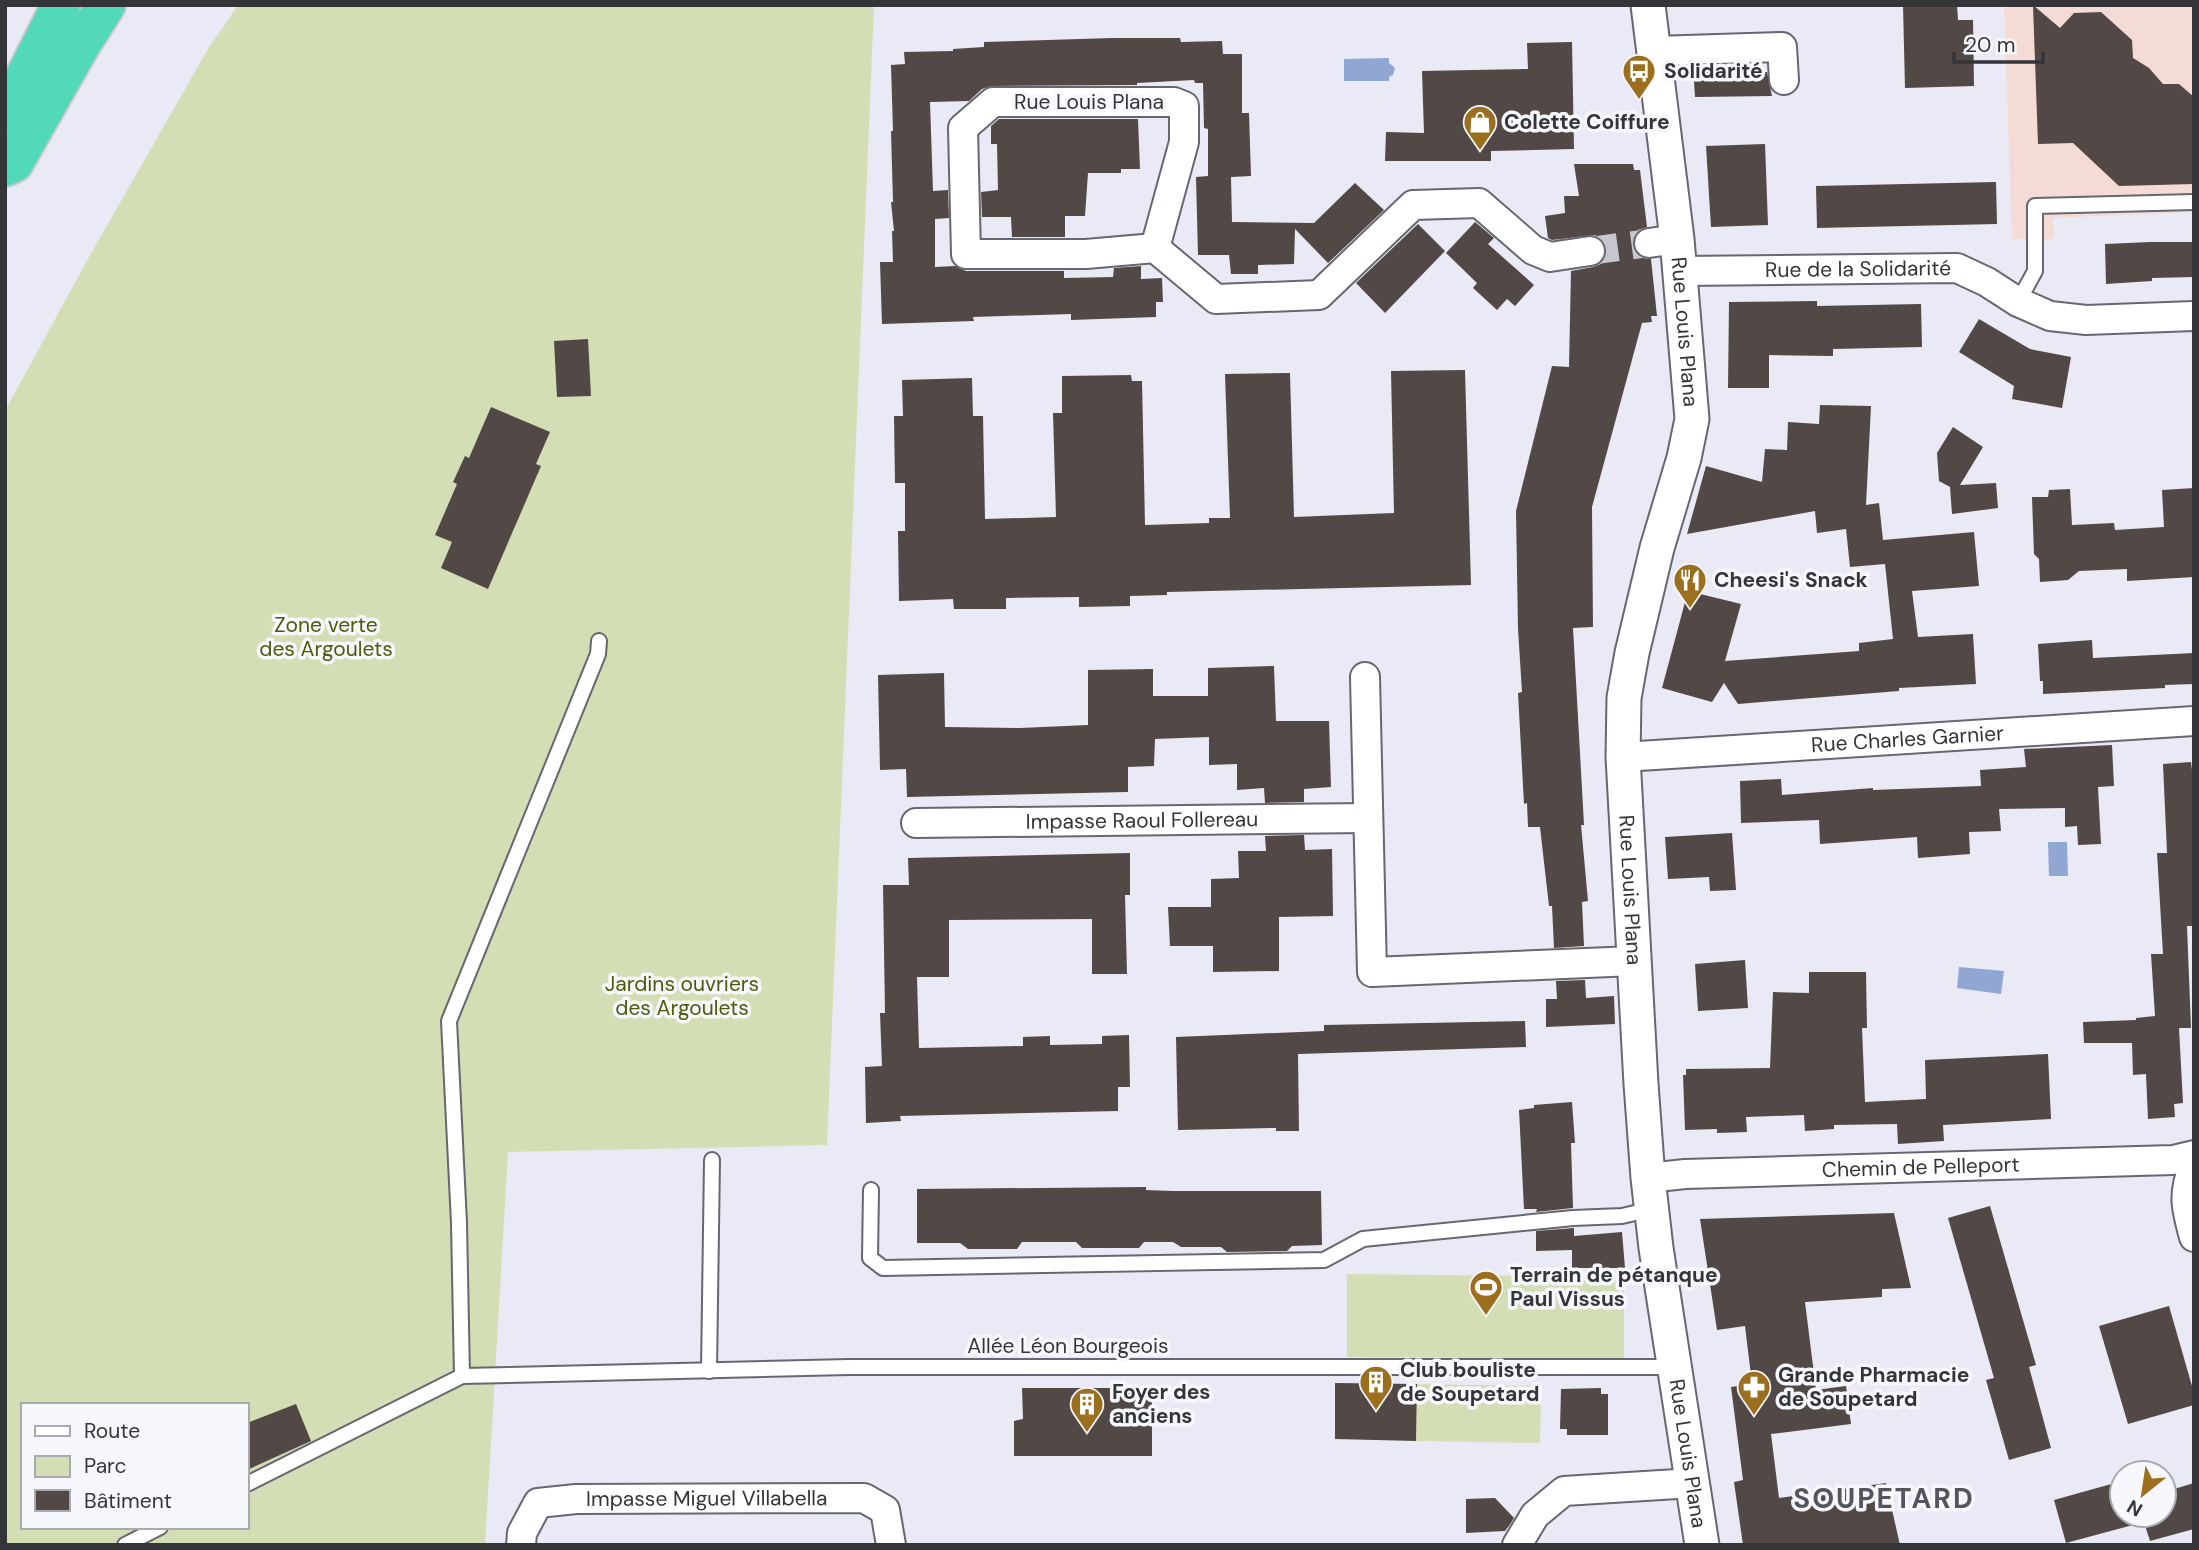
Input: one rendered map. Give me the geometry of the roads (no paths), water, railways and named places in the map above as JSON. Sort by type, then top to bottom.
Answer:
[{"type":"highway","points":[[5,116],[61,5]]},
{"type":"highway","points":[[5,167],[14,163],[106,5]]},
{"type":"street","name":"Rue Louis Plana","points":[[1648,5],[1654,51],[1663,241],[1680,271],[1692,419],[1632,653],[1624,698],[1623,757],[1650,1194],[1702,1545]]},
{"type":"street","points":[[1654,51],[1782,47],[1784,80]]},
{"type":"street","name":"Rue Louis Plana","points":[[993,102],[1174,102],[1184,106],[1184,142],[1155,248],[1086,254],[966,254],[962,128],[993,102]]},
{"type":"street","points":[[1155,248],[1216,299],[1320,295],[1413,205],[1479,203],[1533,250],[1550,257],[1590,251]]},
{"type":"street","name":"Rue de la Solidarité","points":[[1680,271],[1957,268],[1987,282],[2018,302],[2050,316],[2086,320],[2194,316]]},
{"type":"street","points":[[1365,677],[1372,972],[1634,961]]},
{"type":"street","name":"Rue Charles Garnier","points":[[1623,757],[2194,722]]},
{"type":"street","name":"Impasse Raoul Follereau","points":[[916,822],[1367,818]]},
{"type":"street","name":"Chemin de Pelleport","points":[[1650,1194],[1685,1174],[2173,1160],[2194,1155]]},
{"type":"street","points":[[2194,1165],[2186,1183],[2185,1196],[2194,1237]]},
{"type":"street","points":[[1517,1545],[1535,1516],[1564,1491],[1693,1483]]},
{"type":"street","name":"Impasse Miguel Villabella","points":[[521,1545],[522,1533],[538,1503],[576,1499],[837,1498],[864,1498],[885,1510],[891,1545]]},
{"type":"lane","points":[[2018,302],[2035,271],[2035,206],[2194,202]]},
{"type":"lane","points":[[248,1483],[462,1376],[459,1223],[449,1021],[598,654],[599,642]]},
{"type":"lane","points":[[709,1371],[712,1160]]},
{"type":"lane","points":[[871,1190],[870,1258],[883,1268],[1324,1260],[1363,1239],[1573,1218],[1622,1216],[1650,1194]]},
{"type":"lane","name":"Allée Léon Bourgeois","points":[[462,1376],[849,1367],[1675,1367]]},
{"type":"lane","points":[[125,1545],[156,1529]]},
{"type":"water","points":[[1389,58],[1389,63],[1395,68],[1389,81],[1344,81],[1344,59]]},
{"type":"water","points":[[2048,842],[2067,842],[2068,876],[2049,876]]},
{"type":"water","points":[[1959,967],[2004,971],[2001,994],[1957,988]]},
{"type":"tunnel","points":[[1590,251],[1649,243]]},
{"type":"place","name":"Solidarité","points":[[1639,101]]},
{"type":"place","name":"Colette Coiffure","points":[[1480,152]]},
{"type":"place","name":"Cheesi's Snack","points":[[1690,610]]},
{"type":"place","name":"Terrain de pétanque Paul Vissus","points":[[1486,1317]]},
{"type":"place","name":"Club bouliste de Soupetard","points":[[1376,1412]]},
{"type":"place","name":"Grande Pharmacie de Soupetard","points":[[1754,1417]]},
{"type":"place","name":"Foyer des anciens","points":[[1087,1434]]},
{"type":"district","name":"SOUPETARD","points":[[1884,1498]]},
{"type":"park label","name":"Zone verte des Argoulets","points":[[326,637]]},
{"type":"park label","name":"Jardins ouvriers des Argoulets","points":[[682,996]]}]
